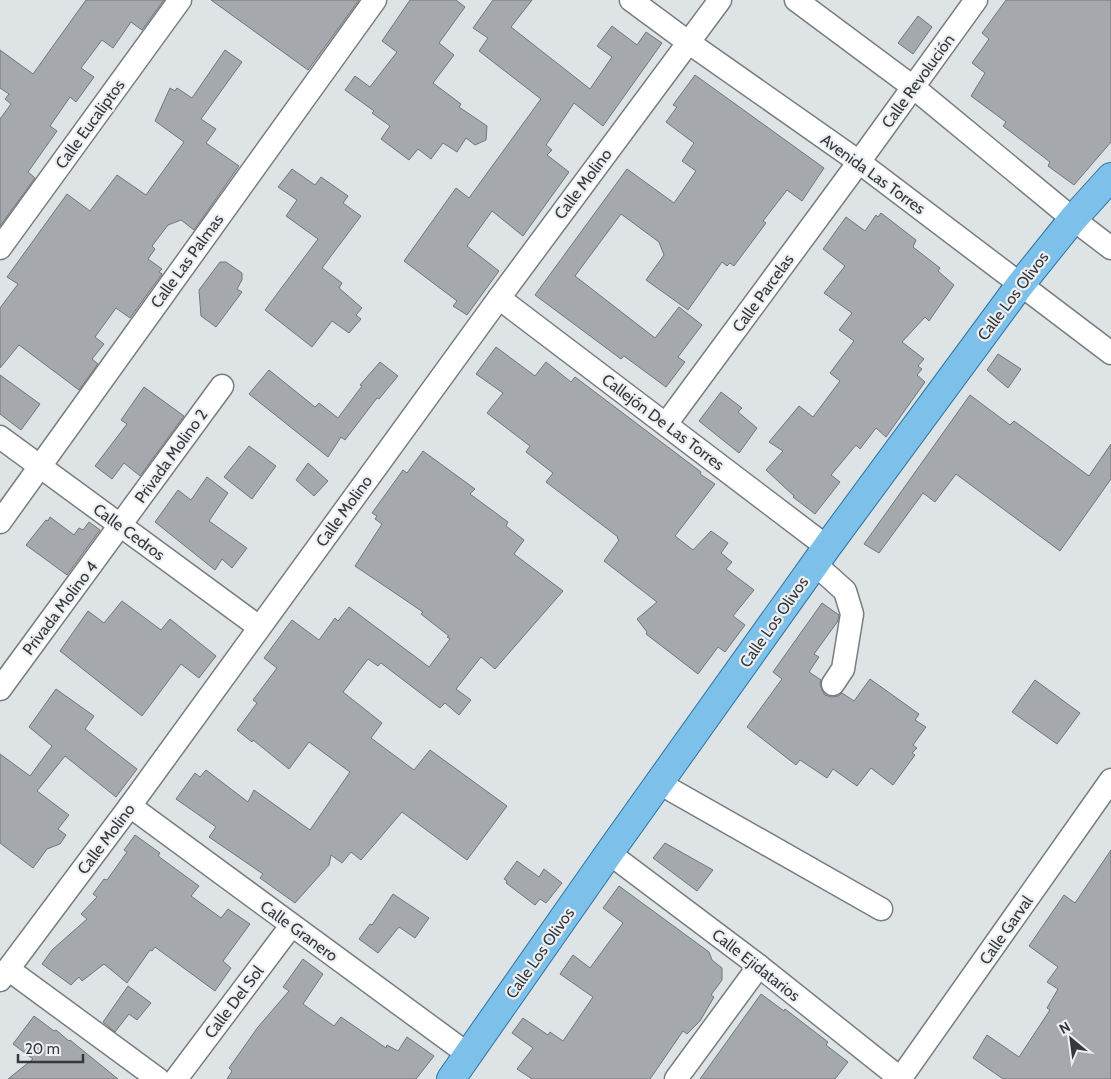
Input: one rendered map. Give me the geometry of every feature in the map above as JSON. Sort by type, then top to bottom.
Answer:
[{"type":"main road","name":"Calle Los Olivos","points":[[451,1079],[659,782],[821,556],[1020,285],[1073,219],[1111,177]]},
{"type":"street","name":"Calle Eucaliptos","points":[[0,248],[180,0]]},
{"type":"street","name":"Calle Las Palmas","points":[[0,522],[375,0]]},
{"type":"street","name":"Avenida Las Torres","points":[[631,0],[859,162],[1111,353]]},
{"type":"street","name":"Calle Molino","points":[[4,975],[130,806],[499,298],[720,0]]},
{"type":"street","points":[[796,0],[913,87],[1111,248]]},
{"type":"street","name":"Calle Revolución","points":[[859,162],[976,0]]},
{"type":"street","name":"Calle Parcelas","points":[[666,424],[859,162]]},
{"type":"street","name":"Callejón De Las Torres","points":[[499,298],[666,424],[821,556],[845,591],[852,614],[843,669],[832,684]]},
{"type":"street","name":"Privada Molino 2","points":[[121,526],[222,386]]},
{"type":"street","name":"Calle Cedros","points":[[0,437],[260,627]]},
{"type":"street","name":"Privada Molino 4","points":[[0,689],[121,526]]},
{"type":"street","name":"Calle Garval","points":[[900,1079],[1111,780]]},
{"type":"street","points":[[659,782],[881,909]]},
{"type":"street","name":"Calle Granero","points":[[130,806],[291,926],[469,1054]]},
{"type":"street","name":"Calle Ejidatarios","points":[[610,852],[759,966],[900,1079]]},
{"type":"street","name":"Calle Del Sol","points":[[176,1079],[291,926]]},
{"type":"street","points":[[676,1079],[759,966]]},
{"type":"street","points":[[4,975],[158,1079]]},
{"type":"building","points":[[86,0],[164,0],[142,30],[131,22],[113,48],[102,40],[81,68],[94,77],[76,102],[70,97],[50,126],[57,131],[28,172],[35,178],[0,226],[0,119],[11,104],[5,99],[9,94],[0,88],[0,50],[33,74]]},
{"type":"building","points":[[211,0],[359,0],[308,70]]},
{"type":"building","points":[[410,0],[456,0],[465,7],[439,43],[454,55],[433,83],[461,104],[459,107],[487,126],[486,140],[475,145],[466,138],[457,152],[443,143],[431,159],[418,149],[409,160],[381,139],[390,126],[372,113],[374,111],[345,90],[355,76],[370,87],[397,52],[382,41]]},
{"type":"building","points":[[493,0],[532,0],[511,27],[590,89],[612,57],[597,46],[612,26],[637,45],[646,32],[662,43],[603,126],[574,103],[546,145],[552,150],[547,155],[569,172],[523,236],[492,211],[467,246],[499,271],[467,315],[453,306],[457,301],[404,261],[456,188],[469,198],[541,99],[479,51],[488,38],[473,28]]},
{"type":"building","points":[[1006,0],[1111,0],[1111,142],[1074,185],[1048,166],[1050,162],[1003,126],[1006,122],[971,96],[985,73],[972,63],[989,39],[982,33]]},
{"type":"building","points":[[918,16],[932,27],[913,54],[898,43]]},
{"type":"building","points":[[225,50],[242,62],[201,119],[216,129],[206,143],[239,166],[194,230],[181,220],[168,225],[152,246],[155,249],[148,259],[162,269],[159,272],[162,274],[130,318],[116,308],[95,337],[104,344],[92,359],[98,364],[79,390],[19,345],[0,368],[0,308],[18,284],[7,277],[67,194],[90,211],[117,175],[146,195],[184,142],[155,121],[170,88],[175,91],[177,88],[192,98]]},
{"type":"building","points":[[695,75],[824,168],[802,201],[787,190],[763,221],[766,223],[734,266],[730,263],[727,266],[722,262],[688,310],[646,280],[664,255],[659,242],[621,214],[575,276],[655,338],[679,307],[702,325],[678,357],[685,362],[666,387],[624,356],[621,359],[535,295],[627,169],[674,203],[696,171],[682,161],[694,143],[666,122],[677,107],[673,105]]},
{"type":"building","points":[[292,169],[315,185],[321,177],[348,196],[343,203],[361,216],[322,268],[342,283],[339,288],[362,308],[356,315],[361,319],[349,333],[332,321],[312,347],[265,310],[318,239],[286,216],[297,200],[278,187]]},
{"type":"building","points":[[881,213],[916,240],[913,247],[940,268],[938,271],[954,285],[929,321],[925,317],[902,342],[924,359],[918,366],[922,369],[917,375],[925,382],[886,437],[876,428],[860,449],[856,445],[831,475],[840,482],[815,514],[793,497],[766,470],[783,451],[769,442],[799,406],[813,417],[840,381],[830,373],[854,341],[839,330],[852,313],[824,293],[845,266],[823,249],[846,217],[865,231],[876,215],[878,217]]},
{"type":"building","points":[[220,262],[226,262],[242,273],[242,280],[237,289],[242,292],[216,327],[201,316],[199,290]]},
{"type":"building","points":[[496,347],[535,376],[546,362],[571,382],[575,377],[715,484],[675,536],[693,550],[711,531],[728,543],[721,553],[732,562],[726,569],[754,590],[733,616],[745,625],[725,652],[718,647],[698,674],[646,634],[647,632],[637,619],[657,602],[604,561],[619,540],[618,537],[546,482],[553,473],[526,452],[530,446],[487,413],[503,393],[476,374]]},
{"type":"building","points":[[998,354],[1021,369],[1008,388],[987,370]]},
{"type":"building","points":[[380,362],[398,376],[379,399],[377,398],[345,440],[341,437],[328,457],[249,394],[269,370],[315,407],[319,403],[338,418],[362,386],[360,385]]},
{"type":"building","points":[[0,375],[40,404],[21,430],[0,414]]},
{"type":"building","points":[[144,387],[184,416],[140,476],[124,463],[112,479],[95,466],[127,424],[121,420]]},
{"type":"building","points":[[721,392],[742,408],[738,412],[757,428],[739,453],[699,421]]},
{"type":"building","points":[[970,395],[1010,425],[1014,421],[1089,476],[1111,444],[1111,479],[1060,551],[956,474],[935,502],[923,493],[879,553],[864,544]]},
{"type":"building","points":[[249,446],[276,466],[252,499],[224,477]]},
{"type":"building","points":[[423,451],[475,489],[470,494],[508,522],[506,526],[524,540],[514,554],[563,591],[495,669],[481,657],[456,689],[471,700],[459,715],[445,703],[440,708],[381,663],[378,666],[368,659],[343,692],[382,723],[371,738],[414,770],[430,750],[507,806],[467,860],[402,812],[361,860],[351,852],[342,863],[331,855],[329,865],[295,903],[260,878],[263,874],[209,837],[216,827],[176,799],[195,773],[200,777],[206,770],[248,802],[254,790],[310,830],[350,772],[309,742],[289,769],[253,740],[252,742],[237,730],[257,703],[253,700],[277,668],[264,658],[292,620],[319,640],[335,618],[338,621],[349,607],[429,667],[450,639],[447,637],[449,636],[421,614],[423,612],[355,566],[382,524],[375,519],[377,516],[372,513],[403,470],[407,473]]},
{"type":"building","points":[[308,463],[328,481],[314,496],[296,480]]},
{"type":"building","points":[[207,477],[228,493],[209,521],[247,548],[232,568],[222,559],[215,570],[155,522],[178,490],[191,500]]},
{"type":"building","points":[[50,517],[74,535],[79,528],[83,530],[89,522],[100,530],[67,575],[26,545]]},
{"type":"building","points":[[122,601],[161,630],[170,619],[216,656],[199,678],[181,664],[142,716],[60,651],[88,611],[104,623]]},
{"type":"building","points":[[822,603],[839,615],[838,621],[814,654],[819,657],[809,672],[821,680],[820,684],[825,695],[832,697],[842,693],[854,701],[870,679],[919,714],[915,720],[926,727],[913,745],[917,748],[912,753],[915,755],[893,785],[871,768],[857,786],[833,769],[827,778],[800,760],[796,765],[747,727],[782,679],[773,672]]},
{"type":"building","points":[[1035,680],[1080,713],[1057,744],[1012,712]]},
{"type":"building","points":[[56,689],[94,716],[85,729],[137,769],[116,797],[65,756],[37,791],[69,815],[58,829],[66,835],[60,844],[47,849],[33,868],[0,843],[0,754],[30,776],[52,746],[29,727]]},
{"type":"building","points":[[135,835],[160,853],[158,856],[199,886],[191,896],[221,918],[228,909],[250,924],[223,961],[231,968],[215,991],[155,947],[152,951],[150,950],[127,983],[104,964],[82,981],[79,977],[71,985],[42,964],[52,950],[87,919],[81,914],[97,897],[93,894],[104,879],[107,880],[127,852],[124,850]]},
{"type":"building","points":[[665,843],[713,870],[697,891],[653,858]]},
{"type":"building","points":[[1111,850],[1111,1079],[1003,1079],[973,1058],[987,1035],[1019,1057],[1050,1010],[1047,1008],[1058,989],[1047,982],[1058,967],[1029,946],[1064,895],[1075,903]]},
{"type":"building","points":[[517,861],[539,877],[544,869],[562,883],[546,903],[540,899],[535,905],[506,883],[507,881],[504,879]]},
{"type":"building","points":[[619,886],[709,952],[712,960],[722,968],[722,980],[711,995],[714,997],[700,1021],[687,1034],[683,1031],[650,1079],[532,1079],[517,1069],[533,1048],[512,1033],[523,1018],[548,1035],[550,1032],[563,1041],[593,997],[560,974],[573,955],[590,968],[623,923],[603,908]]},
{"type":"building","points":[[393,894],[429,918],[415,938],[399,927],[378,953],[359,939],[370,924],[372,925]]},
{"type":"building","points":[[303,959],[323,974],[303,1004],[334,1026],[341,1017],[386,1048],[387,1045],[398,1051],[407,1037],[434,1056],[416,1079],[227,1079],[232,1071],[229,1068],[258,1027],[289,991],[283,987]]},
{"type":"building","points":[[128,986],[151,1003],[137,1020],[129,1014],[115,1032],[103,1022]]},
{"type":"building","points":[[761,994],[784,1011],[785,1009],[828,1042],[826,1045],[848,1062],[835,1079],[700,1079]]},
{"type":"building","points":[[34,1016],[70,1040],[118,1079],[8,1079],[33,1059],[13,1044]]}]
